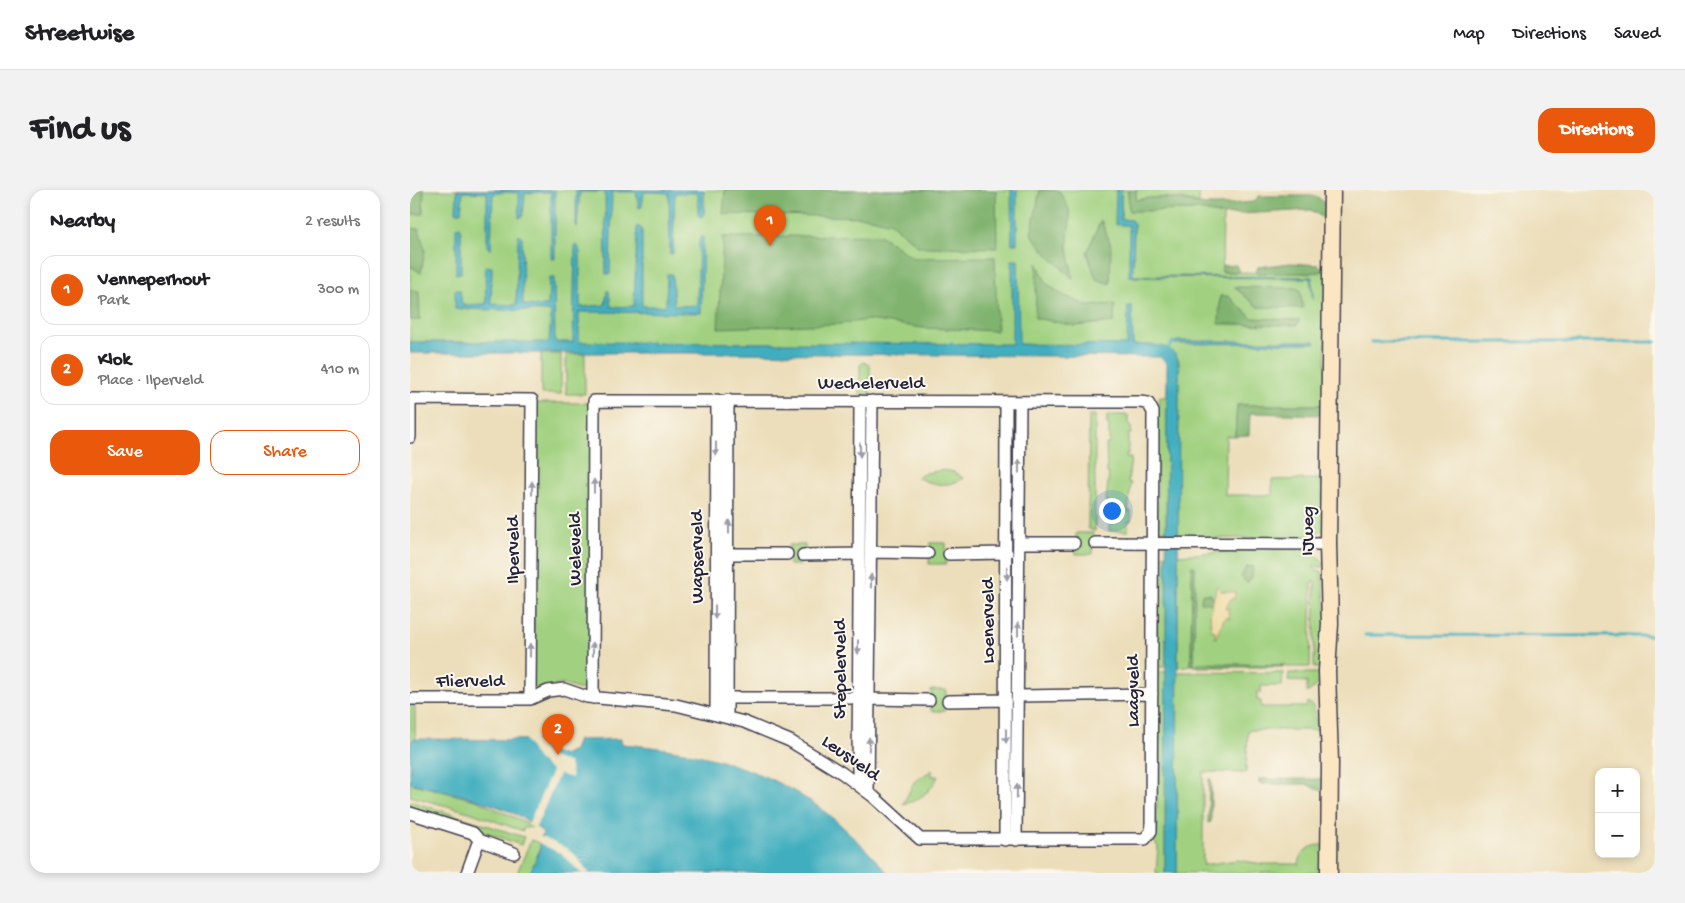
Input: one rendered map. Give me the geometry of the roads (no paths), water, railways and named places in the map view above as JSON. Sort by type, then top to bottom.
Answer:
[{"type":"street","name":"IJweg","points":[[1329,873],[1328,544],[1332,190]]},
{"type":"street","points":[[410,399],[410,437]]},
{"type":"street","name":"Ilperveld","points":[[410,399],[532,400],[530,699]]},
{"type":"street","name":"Wapserveld","points":[[716,400],[721,715]]},
{"type":"street","name":"Wapserveld","points":[[721,715],[727,698],[729,554],[728,400]]},
{"type":"street","name":"Wechelerveld","points":[[594,401],[1148,403]]},
{"type":"street","name":"Weleveld","points":[[593,698],[594,401]]},
{"type":"street","name":"Stepelerveld","points":[[858,784],[872,552],[866,401]]},
{"type":"street","name":"Stepelerveld","points":[[866,401],[860,554],[868,792]]},
{"type":"street","name":"Loenerveld","points":[[1006,402],[1006,700],[1011,840]]},
{"type":"street","name":"Loenerveld","points":[[1011,840],[1018,696],[1020,402]]},
{"type":"street","name":"Laagveld","points":[[1147,838],[1151,830],[1156,542],[1153,412],[1148,403]]},
{"type":"street","points":[[1018,542],[1074,543]]},
{"type":"street","points":[[1095,543],[1328,544]]},
{"type":"street","points":[[872,552],[928,553]]},
{"type":"street","points":[[949,554],[1007,553]]},
{"type":"street","name":"Wapserveld","points":[[729,554],[787,554]]},
{"type":"street","points":[[803,555],[860,554]]},
{"type":"street","name":"Leusveld","points":[[530,699],[541,693],[560,689],[573,690],[593,698],[676,704],[721,715],[794,743],[858,784],[918,838],[1011,840],[1142,840],[1147,838]]},
{"type":"street","points":[[1018,696],[1152,694]]},
{"type":"street","points":[[727,698],[864,699]]},
{"type":"street","name":"Flierveld","points":[[410,699],[530,699]]},
{"type":"street","name":"Stepelerveld","points":[[864,699],[929,700]]},
{"type":"street","points":[[948,701],[1006,700]]},
{"type":"street","points":[[410,813],[473,833],[479,840],[514,853]]},
{"type":"street","points":[[467,873],[479,840]]},
{"type":"water","points":[[457,190],[555,190],[555,259],[551,259],[551,192],[525,193],[523,216],[519,218],[519,193],[503,192],[493,194],[491,249],[489,249],[487,246],[487,193],[463,192],[461,212],[456,212]]},
{"type":"water","points":[[576,190],[704,190],[704,216],[700,217],[698,214],[698,193],[675,193],[673,253],[670,255],[669,193],[644,192],[642,207],[639,208],[636,192],[612,192],[610,274],[606,274],[605,192],[580,192],[577,227]]},
{"type":"water","points":[[1011,190],[1017,190],[1017,244],[1012,244]]},
{"type":"water","points":[[1116,190],[1121,190],[1121,219],[1131,220],[1134,224],[1133,276],[1312,277],[1313,300],[1310,278],[1129,277],[1129,226],[1115,224]]},
{"type":"water","points":[[637,226],[642,229],[642,306],[664,306],[666,304],[667,274],[672,274],[674,304],[676,306],[697,305],[699,241],[701,236],[703,237],[701,313],[579,312],[579,342],[1012,344],[1012,260],[1018,260],[1019,344],[1127,345],[1128,306],[1132,306],[1133,345],[1156,345],[1169,349],[1174,353],[1178,359],[1179,367],[1177,873],[1165,873],[1167,364],[1160,357],[721,353],[410,353],[410,342],[549,342],[551,314],[548,311],[455,309],[455,290],[460,290],[462,305],[486,304],[485,266],[492,267],[491,304],[516,305],[518,235],[522,236],[523,305],[548,306],[549,278],[554,278],[555,342],[573,342],[575,245],[578,246],[580,252],[580,307],[605,305],[607,291],[609,291],[611,307],[634,306]]},
{"type":"water","points":[[456,227],[460,227],[461,231],[461,273],[456,274]]},
{"type":"water","points":[[1315,341],[1316,343],[1173,344],[1171,342]]},
{"type":"water","points":[[413,739],[546,740],[551,751],[562,755],[574,750],[578,740],[621,739],[622,744],[683,752],[741,767],[796,793],[822,809],[862,845],[888,873],[530,873],[540,849],[539,843],[543,833],[531,823],[499,807],[461,795],[410,783],[410,747]]},
{"type":"waterway","points":[[1165,351],[1174,342]]},
{"type":"waterway","points":[[1371,342],[1655,342]]},
{"type":"waterway","points":[[1365,635],[1655,636]]},
{"type":"place","name":"Venneperhout","points":[[770,246]]},
{"type":"place","name":"Klok","points":[[558,755]]}]
